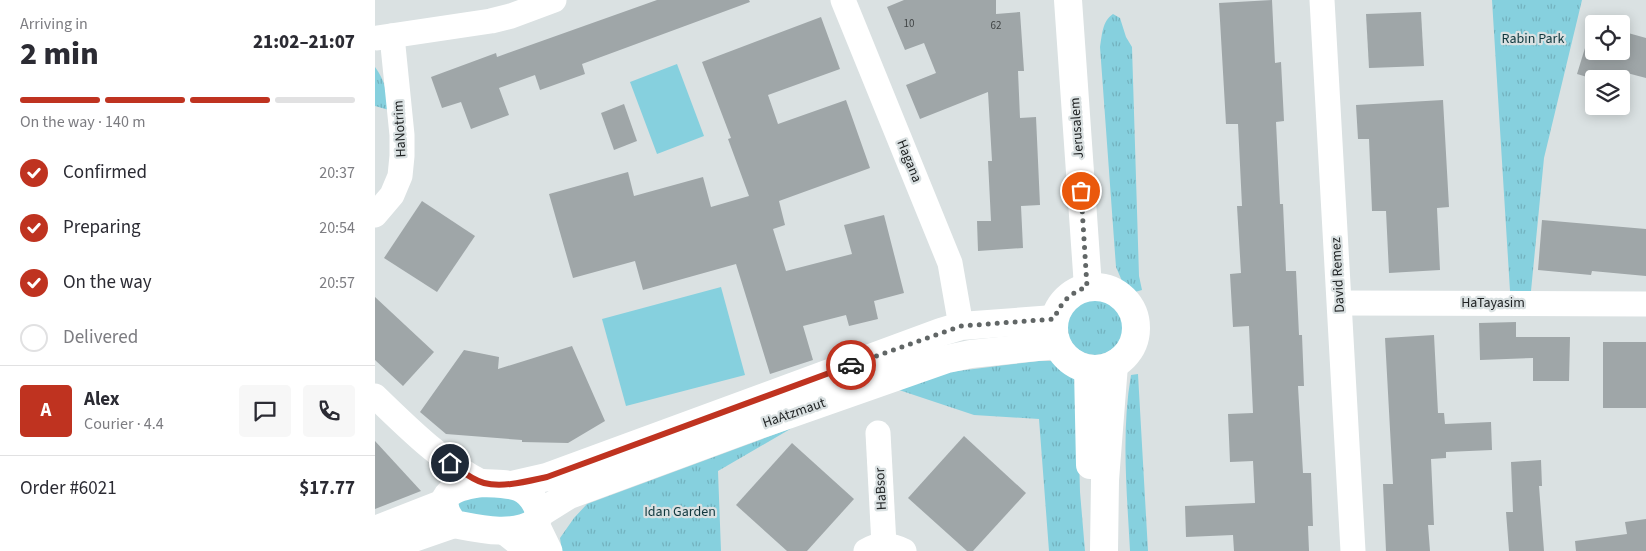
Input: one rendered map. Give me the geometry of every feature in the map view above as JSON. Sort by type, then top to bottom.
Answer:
[{"type":"street","name":"HaNotrim","points":[[375,215],[393,195],[400,176],[403,156],[402,136],[383,37],[491,21],[511,16],[554,0]]},
{"type":"street","name":"Hagana","points":[[843,0],[950,263],[961,326]]},
{"type":"street","name":"Jerusalem","points":[[1068,0],[1095,287]]},
{"type":"street","name":"Jerusalem","points":[[1084,0],[1095,287]]},
{"type":"street","name":"David Remez","points":[[1322,0],[1353,551]]},
{"type":"street","points":[[1095,287],[1118,294],[1130,305],[1137,327],[1135,339],[1131,349],[1123,358],[1101,367],[1075,365],[1065,356],[1056,332],[1058,308],[1066,298],[1076,291],[1095,287]]},
{"type":"street","name":"HaTayasim","points":[[1340,303],[1646,304]]},
{"type":"street","name":"HaAtzmaut","points":[[512,485],[547,477],[961,326],[1056,332]]},
{"type":"street","name":"HaAtzmaut","points":[[448,507],[501,530],[520,530],[569,495],[753,427],[947,359],[1056,332]]},
{"type":"street","points":[[1098,551],[1091,480],[1101,367]]},
{"type":"street","points":[[1101,367],[1105,480],[1104,551]]},
{"type":"street","points":[[375,396],[408,427],[464,473],[483,483]]},
{"type":"street","points":[[408,427],[440,475],[448,507]]},
{"type":"street","name":"HaBsor","points":[[878,433],[885,549]]},
{"type":"street","points":[[376,551],[448,507],[456,488],[483,483],[512,485],[531,494],[536,503],[538,517],[550,551]]},
{"type":"street","points":[[375,530],[448,507]]},
{"type":"street","points":[[501,530],[528,551]]},
{"type":"green space","name":"Rabin Park","points":[[1492,0],[1582,0],[1544,158],[1531,291],[1510,291]]},
{"type":"green space","points":[[1113,14],[1120,18],[1126,37],[1132,47],[1139,276],[1142,290],[1135,292],[1122,281],[1116,267],[1100,47],[1105,25]]},
{"type":"green space","points":[[677,64],[704,136],[657,154],[630,82]]},
{"type":"green space","points":[[375,67],[383,82],[389,110],[375,106]]},
{"type":"green space","points":[[721,287],[745,375],[626,406],[602,319]]},
{"type":"green space","points":[[1090,299],[1100,299],[1115,307],[1121,316],[1123,327],[1121,338],[1115,347],[1100,355],[1090,355],[1079,350],[1072,343],[1067,332],[1067,322],[1072,311],[1079,304]]},
{"type":"green space","points":[[1053,361],[1067,365],[1077,381],[1080,492],[1085,551],[1049,551],[1039,419],[974,415],[896,389],[950,372]]},
{"type":"green space","points":[[1138,374],[1148,551],[1130,551],[1127,507],[1126,419],[1131,375]]},
{"type":"green space","name":"Idan Garden","points":[[792,428],[718,471],[721,551],[562,551],[560,538],[587,504]]},
{"type":"green space","points":[[507,496],[519,500],[524,508],[524,513],[512,519],[459,514],[458,499],[461,497]]},
{"type":"building","points":[[657,0],[749,0],[750,2],[582,64],[585,74],[540,90],[535,75],[499,88],[509,115],[471,129],[461,102],[442,108],[431,77],[496,53],[497,57]]},
{"type":"building","points":[[904,0],[996,0],[996,14],[1020,12],[1024,71],[1018,71],[1020,118],[1036,117],[1040,205],[1021,206],[1023,248],[978,251],[977,221],[991,221],[988,161],[992,161],[988,92],[920,119],[906,85],[936,73],[924,43],[905,50],[887,7]]},
{"type":"building","points":[[1272,0],[1275,63],[1281,62],[1284,121],[1276,122],[1280,204],[1283,204],[1286,271],[1296,271],[1299,335],[1302,335],[1304,386],[1298,386],[1303,473],[1311,473],[1313,526],[1308,526],[1309,551],[1234,551],[1233,535],[1186,537],[1185,506],[1255,503],[1253,461],[1230,462],[1228,414],[1253,413],[1249,326],[1233,327],[1230,274],[1241,273],[1237,206],[1242,206],[1238,124],[1226,124],[1219,3]]},
{"type":"building","points":[[1421,12],[1424,66],[1369,68],[1366,14]]},
{"type":"building","points":[[821,17],[840,69],[768,95],[778,124],[846,100],[870,168],[779,201],[785,225],[773,229],[786,271],[852,254],[844,225],[884,215],[904,293],[874,301],[878,319],[849,326],[846,315],[803,326],[813,360],[770,374],[736,264],[643,290],[635,261],[573,278],[549,194],[628,172],[634,196],[703,177],[711,207],[749,196],[728,139],[731,138],[702,62]]},
{"type":"building","points":[[1630,34],[1646,38],[1646,78],[1630,74],[1630,70],[1585,70],[1585,76],[1577,74],[1585,48],[1585,60],[1630,60]]},
{"type":"building","points":[[1443,100],[1449,207],[1437,208],[1440,270],[1389,273],[1386,211],[1372,211],[1369,139],[1358,139],[1356,105]]},
{"type":"building","points":[[624,104],[637,141],[614,150],[601,113]]},
{"type":"building","points":[[422,201],[475,236],[437,292],[384,258]]},
{"type":"building","points":[[1542,220],[1646,229],[1646,276],[1592,271],[1591,275],[1538,270]]},
{"type":"building","points":[[375,297],[434,352],[403,386],[375,360]]},
{"type":"building","points":[[1516,322],[1516,337],[1570,337],[1569,381],[1533,381],[1533,358],[1480,360],[1479,323]]},
{"type":"building","points":[[1434,335],[1438,413],[1444,413],[1445,424],[1491,422],[1492,450],[1446,452],[1446,458],[1431,459],[1434,525],[1428,525],[1430,551],[1386,551],[1383,484],[1393,484],[1385,338]]},
{"type":"building","points":[[1603,342],[1646,342],[1646,408],[1603,408]]},
{"type":"building","points":[[572,346],[605,421],[568,443],[522,442],[522,440],[446,434],[420,412],[464,350],[499,357],[498,369]]},
{"type":"building","points":[[964,436],[1026,493],[973,551],[967,551],[908,498]]},
{"type":"building","points":[[375,441],[421,491],[375,509]]},
{"type":"building","points":[[792,443],[854,499],[807,551],[787,551],[736,505]]},
{"type":"building","points":[[1541,460],[1542,486],[1539,486],[1544,551],[1509,551],[1506,512],[1513,512],[1511,462]]},
{"type":"building","points":[[1646,519],[1646,551],[1576,551],[1575,541],[1627,534],[1625,522]]},
{"type":"way so far","points":[[851,365],[961,326],[1054,319],[1058,308],[1066,298],[1076,291],[1087,287],[1081,191]]},
{"type":"route","points":[[450,463],[483,483],[512,485],[547,477],[851,365]]}]
